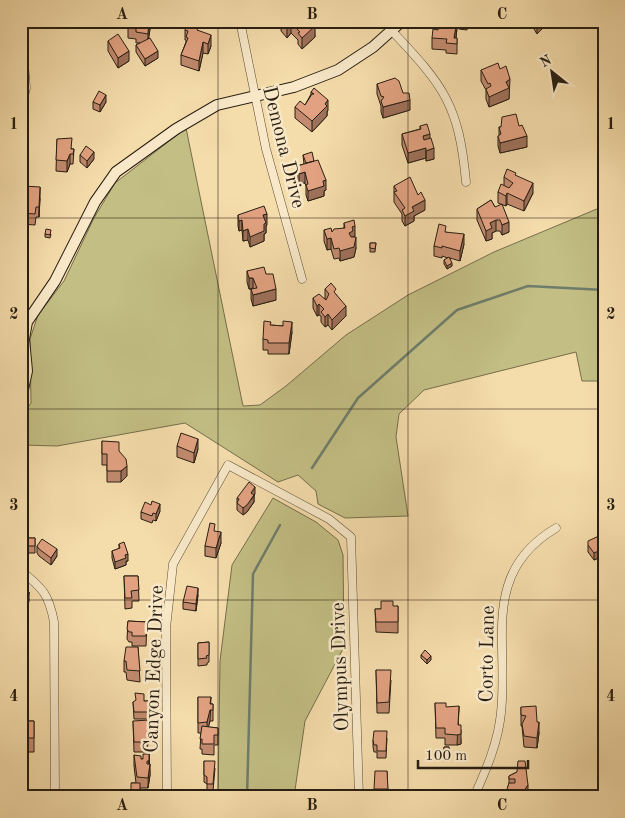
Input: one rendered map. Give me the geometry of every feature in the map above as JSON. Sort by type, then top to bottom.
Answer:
[{"type":"street","name":"Demona Drive","points":[[240,21],[266,149],[302,279]]},
{"type":"street","points":[[21,399],[26,371],[23,336],[27,322],[56,281],[95,202],[116,172],[141,152],[202,112],[217,105],[294,87],[338,70],[373,47],[402,21]]},
{"type":"street","points":[[21,26],[26,88],[21,107]]},
{"type":"street","points":[[392,31],[435,79],[451,106],[463,151],[466,182]]},
{"type":"street","name":"Olympus Drive","points":[[228,465],[329,519],[351,537],[360,797]]},
{"type":"street","name":"Canyon Edge Drive","points":[[167,797],[166,628],[173,564],[228,465]]},
{"type":"street","name":"Corto Lane","points":[[474,797],[490,760],[501,714],[501,618],[506,589],[522,557],[536,542],[556,528]]},
{"type":"street","points":[[21,571],[37,583],[50,601],[54,622],[55,797]]},
{"type":"shaded area","points":[[186,128],[243,406],[260,405],[286,386],[346,335],[408,295],[494,252],[604,206],[604,381],[582,381],[576,352],[424,390],[399,414],[396,437],[408,516],[345,518],[318,504],[316,491],[298,475],[278,482],[185,423],[57,446],[21,445],[21,417],[31,403],[30,339],[38,315],[64,281],[94,218],[115,183]]},
{"type":"shaded area","points":[[273,498],[316,522],[338,540],[343,555],[344,647],[305,721],[294,797],[218,797],[220,661],[232,565]]},
{"type":"building","points":[[129,21],[149,21],[148,34],[136,32],[136,29],[128,27]]},
{"type":"building","points":[[281,21],[313,21],[315,26],[302,38],[298,33],[300,32],[291,23],[287,27]]},
{"type":"building","points":[[439,21],[457,21],[454,38],[457,38],[457,44],[446,43],[447,39],[432,38],[433,29],[438,30]]},
{"type":"building","points":[[460,21],[468,21],[467,26],[459,26]]},
{"type":"building","points":[[187,24],[198,27],[197,30],[211,35],[208,44],[203,42],[199,61],[181,55],[188,38],[186,37],[188,31],[185,30]]},
{"type":"building","points":[[118,34],[129,51],[118,58],[108,41]]},
{"type":"building","points":[[150,38],[158,51],[145,59],[136,45]]},
{"type":"building","points":[[498,63],[500,69],[506,66],[510,79],[506,82],[509,88],[489,97],[486,89],[491,86],[481,70]]},
{"type":"building","points":[[395,78],[399,81],[403,93],[409,93],[410,100],[383,107],[381,101],[384,97],[381,96],[377,84]]},
{"type":"building","points":[[314,88],[328,100],[325,104],[327,106],[312,121],[295,107],[300,101],[305,105],[312,94],[314,94],[311,92]]},
{"type":"building","points":[[99,91],[106,95],[100,105],[93,102]]},
{"type":"building","points":[[516,114],[519,126],[522,125],[527,136],[500,143],[498,136],[501,134],[499,127],[501,127],[502,117]]},
{"type":"building","points":[[427,124],[430,134],[423,136],[424,140],[431,138],[434,148],[426,151],[426,148],[408,153],[402,134],[421,129],[420,126]]},
{"type":"building","points":[[72,138],[71,149],[74,149],[73,154],[70,154],[67,161],[56,160],[57,139]]},
{"type":"building","points":[[86,146],[94,152],[87,161],[80,155]]},
{"type":"building","points":[[312,152],[314,161],[306,163],[303,155]]},
{"type":"building","points":[[318,160],[326,180],[323,181],[324,186],[308,191],[305,172],[299,174],[297,166]]},
{"type":"building","points":[[507,169],[533,183],[524,201],[507,193],[506,196],[498,192],[501,184],[509,188],[513,183],[504,177]]},
{"type":"building","points":[[410,177],[418,195],[421,192],[425,200],[412,207],[414,211],[405,216],[402,210],[405,208],[394,192],[397,191],[394,186]]},
{"type":"building","points":[[23,186],[40,187],[39,207],[36,207],[35,214],[21,213]]},
{"type":"building","points":[[491,200],[495,207],[502,204],[509,222],[502,225],[500,220],[496,220],[490,223],[492,228],[486,231],[477,209]]},
{"type":"building","points":[[264,206],[267,214],[263,215],[266,223],[264,224],[264,231],[250,237],[248,229],[243,231],[242,220],[239,221],[238,215]]},
{"type":"building","points":[[354,220],[355,226],[352,227],[353,231],[349,233],[351,237],[356,237],[354,247],[340,251],[339,248],[334,249],[331,238],[327,239],[324,230],[331,228],[332,232],[334,229],[345,228],[344,223]]},
{"type":"building","points":[[439,224],[446,226],[445,232],[464,234],[460,251],[442,246],[442,248],[434,246]]},
{"type":"building","points":[[46,229],[51,230],[50,235],[45,234]]},
{"type":"building","points":[[370,243],[376,243],[375,249],[370,248]]},
{"type":"building","points":[[449,257],[452,263],[447,266],[444,260]]},
{"type":"building","points":[[264,267],[266,274],[273,274],[276,289],[253,295],[251,289],[257,288],[253,278],[249,278],[247,271]]},
{"type":"building","points":[[331,283],[336,289],[334,292],[346,306],[332,320],[328,314],[325,317],[321,312],[324,309],[319,304],[317,306],[313,298],[319,294],[326,300],[329,294],[325,289]]},
{"type":"building","points":[[264,321],[271,322],[270,325],[283,326],[283,321],[292,322],[289,343],[268,343],[268,340],[263,339]]},
{"type":"building","points":[[181,433],[198,439],[194,453],[177,446]]},
{"type":"building","points":[[102,441],[119,442],[119,451],[126,459],[127,466],[121,471],[107,471],[107,454],[102,454]]},
{"type":"building","points":[[249,482],[255,487],[251,493],[254,495],[243,508],[237,503],[239,499],[237,498]]},
{"type":"building","points":[[152,501],[160,504],[156,514],[153,513],[152,516],[141,512],[145,502],[151,505]]},
{"type":"building","points":[[210,523],[215,524],[214,531],[221,532],[216,548],[205,546]]},
{"type":"building","points":[[601,535],[604,540],[601,544],[603,549],[594,553],[588,545],[588,541]]},
{"type":"building","points":[[25,538],[35,538],[35,546],[26,546]]},
{"type":"building","points":[[42,539],[57,549],[51,558],[37,546]]},
{"type":"building","points":[[124,542],[128,554],[125,555],[126,558],[115,562],[112,551],[120,548],[119,544]]},
{"type":"building","points":[[124,576],[138,576],[139,590],[131,591],[132,598],[125,598]]},
{"type":"building","points":[[187,586],[198,588],[196,604],[183,602]]},
{"type":"building","points":[[21,591],[29,592],[27,609],[21,608]]},
{"type":"building","points":[[381,601],[393,601],[393,606],[398,606],[398,622],[376,622],[375,609],[381,609]]},
{"type":"building","points":[[128,621],[147,622],[146,636],[132,636],[132,632],[129,632],[127,629]]},
{"type":"building","points":[[209,642],[209,655],[206,656],[207,658],[198,659],[198,643]]},
{"type":"building","points":[[126,647],[138,647],[140,671],[127,670],[126,661],[124,661]]},
{"type":"building","points":[[425,650],[431,656],[427,660],[421,655]]},
{"type":"building","points":[[376,670],[391,670],[389,702],[377,703]]},
{"type":"building","points":[[135,693],[144,694],[144,701],[148,701],[148,712],[134,712],[133,702],[136,700]]},
{"type":"building","points":[[198,697],[211,697],[210,704],[213,704],[213,710],[210,710],[207,722],[198,723]]},
{"type":"building","points":[[435,703],[446,703],[446,707],[459,706],[458,725],[461,725],[461,734],[445,734],[445,728],[436,728]]},
{"type":"building","points":[[536,706],[537,722],[539,722],[537,738],[524,736],[522,724],[526,716],[521,715],[521,707]]},
{"type":"building","points":[[149,720],[147,742],[134,742],[133,721]]},
{"type":"building","points":[[21,721],[34,721],[34,738],[21,738]]},
{"type":"building","points":[[202,726],[218,728],[218,735],[214,735],[214,744],[202,744],[202,739],[200,739]]},
{"type":"building","points":[[374,731],[387,731],[386,751],[377,751],[377,745],[374,745],[373,740]]},
{"type":"building","points":[[444,747],[449,747],[449,752],[444,753]]},
{"type":"building","points":[[143,754],[149,754],[149,761],[147,761],[147,764],[150,764],[148,778],[137,777],[134,755],[141,756],[141,759],[143,759]]},
{"type":"building","points":[[204,761],[215,761],[213,784],[207,784],[207,777],[204,775]]},
{"type":"building","points":[[518,761],[525,761],[528,785],[525,789],[524,797],[506,797],[509,783],[515,783],[515,779],[509,779],[509,776],[517,772]]},
{"type":"building","points":[[375,771],[387,771],[388,789],[374,789]]},
{"type":"building","points":[[131,783],[140,783],[140,792],[144,792],[144,797],[131,797]]},
{"type":"building","points":[[21,790],[25,793],[28,791],[30,797],[21,797]]},
{"type":"building","points":[[374,794],[388,794],[388,797],[376,797]]},
{"type":"waterway","points":[[312,468],[358,398],[457,310],[528,286],[604,290]]},
{"type":"waterway","points":[[247,797],[253,574],[280,525]]}]
